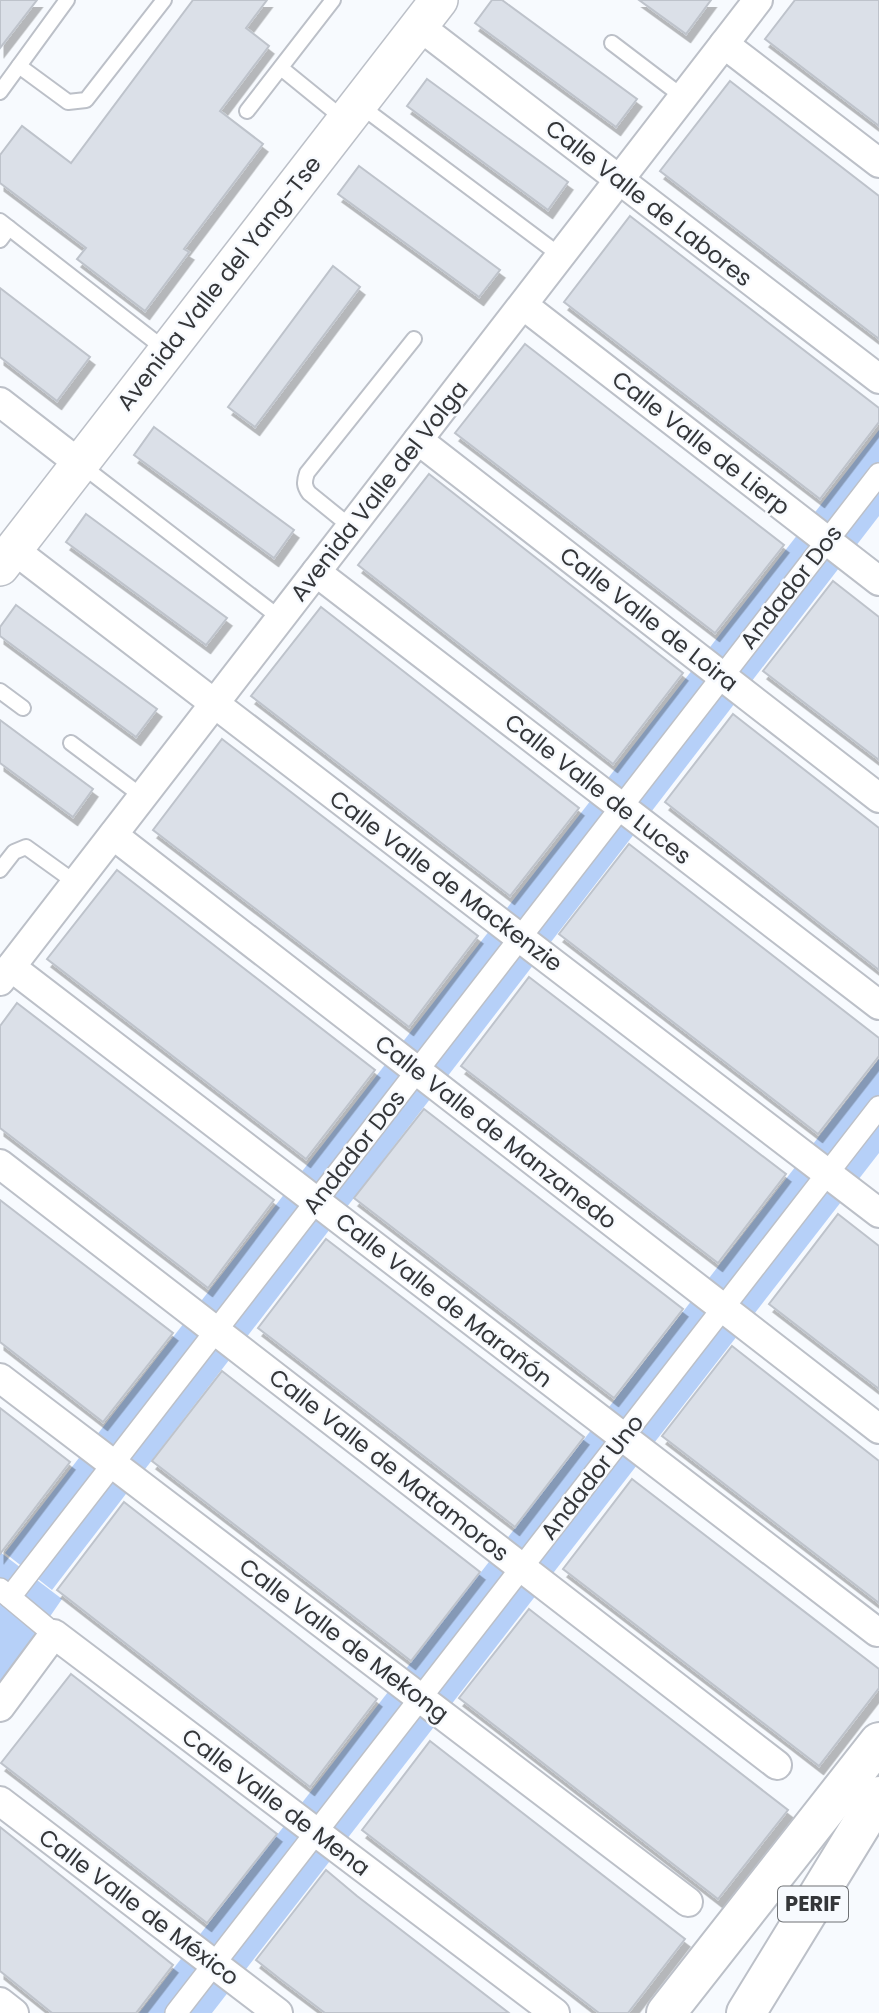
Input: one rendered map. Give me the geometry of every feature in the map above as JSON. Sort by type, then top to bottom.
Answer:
[{"type":"highway","points":[[666,2013],[879,1742]]},
{"type":"highway","name":"PERIF","points":[[747,2013],[879,1796]]},
{"type":"street","name":"Avenida Valle del Volga","points":[[6,974],[758,0]]},
{"type":"street","name":"Avenida Valle del Yang-Tse","points":[[7,558],[429,13]]},
{"type":"street","name":"Calle Valle de Labores","points":[[429,13],[619,180],[879,379]]},
{"type":"street","points":[[724,44],[879,163]]},
{"type":"street","name":"Calle Valle de Lierp","points":[[523,305],[879,581]]},
{"type":"street","points":[[0,402],[80,464]]},
{"type":"street","name":"Calle Valle de Loira","points":[[418,440],[879,798]]},
{"type":"street","name":"Andador Dos","points":[[5,1593],[113,1464],[879,474]]},
{"type":"street","name":"Calle Valle de Mackenzie","points":[[7,558],[214,704],[879,1213]]},
{"type":"street","name":"Calle Valle de Luces","points":[[316,572],[879,1005]]},
{"type":"street","name":"Calle Valle de Manzanedo","points":[[113,835],[879,1429]]},
{"type":"street","name":"Calle Valle de Marañón","points":[[6,974],[316,1201],[877,1632]]},
{"type":"street","name":"Andador Uno","points":[[176,2013],[879,1107]]},
{"type":"street","name":"Calle Valle de Matamoros","points":[[0,1164],[777,1765]]},
{"type":"street","name":"Calle Valle de Mekong","points":[[0,1378],[688,1902]]},
{"type":"street","name":"Calle Valle de Mena","points":[[5,1593],[54,1634],[555,2013]]},
{"type":"street","points":[[0,1707],[54,1634]]},
{"type":"street","name":"Calle Valle de México","points":[[0,1801],[278,2013]]},
{"type":"street","points":[[0,2002],[14,2013]]},
{"type":"lane","points":[[0,92],[67,0]]},
{"type":"lane","points":[[19,66],[68,102],[86,100],[164,0]]},
{"type":"lane","points":[[247,111],[333,0]]},
{"type":"lane","points":[[612,43],[683,97]]},
{"type":"lane","points":[[281,68],[352,112],[561,256]]},
{"type":"lane","points":[[3,230],[167,351]]},
{"type":"lane","points":[[351,527],[309,493],[304,480],[414,339]]},
{"type":"lane","points":[[80,464],[281,618]]},
{"type":"lane","points":[[0,691],[23,708]]},
{"type":"lane","points":[[71,743],[143,797]]},
{"type":"lane","points":[[0,870],[14,852],[26,847],[76,883]]},
{"type":"shaded area","points":[[879,430],[879,516],[52,1590],[5,1553]]},
{"type":"shaded area","points":[[879,1059],[879,1153],[212,2013],[139,2013]]},
{"type":"shaded area","points":[[0,1552],[62,1599],[0,1689]]},
{"type":"building","points":[[0,0],[37,0],[0,48]]},
{"type":"building","points":[[193,0],[267,0],[246,28],[269,46],[220,111],[263,144],[184,249],[189,252],[145,311],[77,259],[86,248],[0,183],[0,155],[22,126],[71,163]]},
{"type":"building","points":[[492,0],[502,0],[637,99],[616,127],[475,23]]},
{"type":"building","points":[[639,0],[711,0],[686,34]]},
{"type":"building","points":[[795,0],[879,0],[879,126],[765,39]]},
{"type":"building","points":[[427,79],[568,182],[548,210],[407,106]]},
{"type":"building","points":[[730,81],[879,196],[879,339],[660,171]]},
{"type":"building","points":[[359,166],[500,270],[479,297],[338,194]]},
{"type":"building","points":[[630,216],[879,408],[879,422],[820,499],[564,302]]},
{"type":"building","points":[[333,266],[360,287],[255,427],[228,407]]},
{"type":"building","points":[[0,288],[90,357],[57,401],[0,357]]},
{"type":"building","points":[[525,344],[784,545],[715,633],[455,433]]},
{"type":"building","points":[[154,427],[294,530],[274,558],[134,455]]},
{"type":"building","points":[[429,474],[683,673],[613,764],[358,565]]},
{"type":"building","points":[[86,514],[227,618],[206,645],[66,542]]},
{"type":"building","points":[[833,581],[879,617],[879,760],[763,671]]},
{"type":"building","points":[[16,605],[157,709],[136,737],[0,636],[0,627]]},
{"type":"building","points":[[321,607],[579,808],[510,896],[251,696]]},
{"type":"building","points":[[733,714],[879,828],[879,970],[665,802]]},
{"type":"building","points":[[0,720],[93,789],[73,817],[0,763]]},
{"type":"building","points":[[222,739],[478,936],[409,1027],[153,830]]},
{"type":"building","points":[[629,844],[879,1038],[879,1056],[818,1134],[559,934]]},
{"type":"building","points":[[117,870],[375,1070],[306,1159],[47,959]]},
{"type":"building","points":[[529,977],[786,1174],[718,1263],[461,1066]]},
{"type":"building","points":[[17,1003],[274,1200],[208,1288],[0,1128],[0,1026]]},
{"type":"building","points":[[424,1109],[683,1309],[614,1398],[354,1198]]},
{"type":"building","points":[[0,1200],[173,1333],[103,1422],[0,1342]]},
{"type":"building","points":[[838,1214],[879,1246],[879,1389],[769,1304]]},
{"type":"building","points":[[326,1239],[584,1437],[515,1527],[258,1328]]},
{"type":"building","points":[[732,1346],[879,1461],[879,1603],[662,1436]]},
{"type":"building","points":[[222,1371],[480,1572],[411,1661],[152,1461]]},
{"type":"building","points":[[0,1408],[70,1462],[0,1554]]},
{"type":"building","points":[[632,1479],[879,1669],[879,1688],[819,1766],[563,1569]]},
{"type":"building","points":[[124,1502],[377,1699],[310,1787],[57,1590]]},
{"type":"building","points":[[529,1609],[788,1810],[718,1899],[459,1698]]},
{"type":"building","points":[[71,1674],[277,1834],[207,1923],[1,1763]]},
{"type":"building","points":[[430,1741],[685,1939],[628,2013],[599,2013],[362,1830]]},
{"type":"building","points":[[0,1827],[173,1965],[136,2013],[52,2013],[0,1971]]},
{"type":"building","points":[[326,1870],[509,2013],[325,2013],[280,1979],[256,1960]]}]
